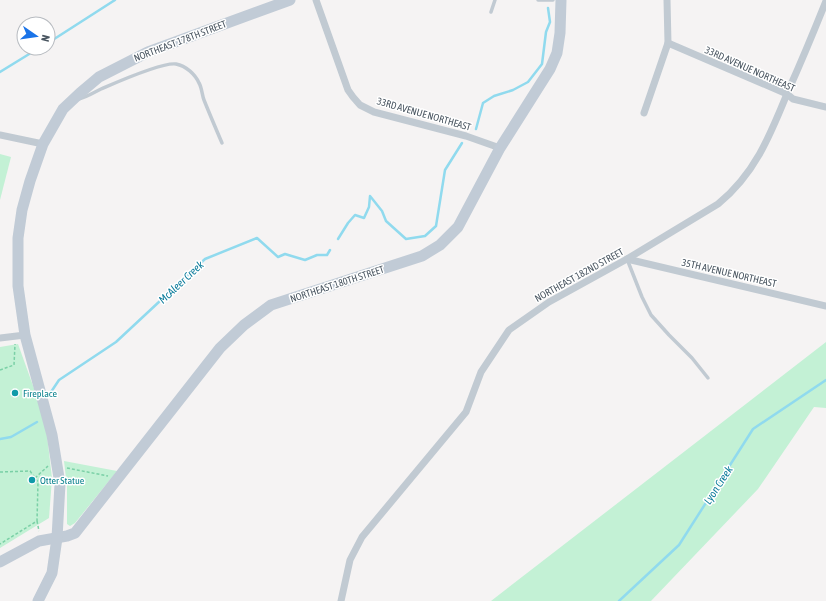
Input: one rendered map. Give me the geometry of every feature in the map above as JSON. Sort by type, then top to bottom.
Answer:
[{"type":"street","name":"NORTHEAST 178TH STREET","points":[[38,601],[52,572],[57,538],[60,484],[52,435],[21,336],[18,286],[18,238],[22,210],[43,144],[64,109],[98,77],[148,52],[290,0]]},
{"type":"street","name":"33RD AVENUE NORTHEAST","points":[[316,0],[348,90],[360,105],[374,112],[469,137],[500,148]]},
{"type":"street","name":"NORTHEAST 180TH STREET","points":[[43,539],[57,538],[75,533],[220,348],[244,325],[272,305],[422,256],[440,245],[458,227],[500,148],[550,69],[557,53],[560,33],[561,0]]},
{"type":"street","points":[[644,113],[668,43],[667,0]]},
{"type":"street","name":"NORTHEAST 182ND STREET","points":[[341,601],[350,560],[362,537],[466,412],[481,372],[509,330],[549,302],[627,259],[718,204],[732,193],[749,172],[764,148],[826,1]]},
{"type":"street","name":"33RD AVENUE NORTHEAST","points":[[668,43],[787,94],[793,99],[826,107]]},
{"type":"street","points":[[0,135],[43,144]]},
{"type":"street","name":"35TH AVENUE NORTHEAST","points":[[627,259],[826,306]]},
{"type":"street","points":[[0,338],[21,336]]},
{"type":"street","points":[[0,562],[43,539]]},
{"type":"lane","points":[[491,12],[495,0]]},
{"type":"lane","points":[[538,0],[553,0]]},
{"type":"lane","points":[[72,101],[87,97],[99,90],[139,74],[168,64],[176,64],[185,67],[193,74],[199,83],[203,99],[222,143]]},
{"type":"lane","points":[[627,259],[642,297],[652,315],[692,358],[708,378]]},
{"type":"path","points":[[0,370],[14,365],[21,336]]},
{"type":"path","points":[[35,478],[56,462],[118,478]]},
{"type":"path","points":[[0,472],[30,471],[38,482],[36,521],[43,539]]},
{"type":"path","points":[[0,544],[36,521]]},
{"type":"green space","points":[[0,154],[11,157],[0,200]]},
{"type":"green space","points":[[826,342],[826,408],[814,407],[758,489],[651,601],[491,601]]},
{"type":"green space","points":[[18,344],[45,419],[52,478],[49,518],[0,548],[0,347]]},
{"type":"green space","points":[[64,461],[117,471],[75,523],[70,526],[67,524],[67,487]]},
{"type":"waterway","points":[[56,38],[115,0]]},
{"type":"waterway","name":"McAleer Creek","points":[[476,129],[483,103],[494,96],[513,90],[528,82],[542,64],[546,32],[550,22],[548,8]]},
{"type":"waterway","points":[[0,72],[26,56]]},
{"type":"waterway","name":"McAleer Creek","points":[[338,239],[355,215],[364,218],[369,207],[370,196],[382,211],[386,221],[406,239],[425,236],[436,226],[445,170],[462,143]]},
{"type":"waterway","name":"McAleer Creek","points":[[49,395],[59,380],[116,342],[205,259],[257,238],[278,257],[285,254],[305,260],[317,255],[327,255],[330,250]]},
{"type":"waterway","name":"Lyon Creek","points":[[619,601],[679,545],[753,429],[826,380]]},
{"type":"waterway","name":"McAleer Creek","points":[[0,439],[11,437],[37,422]]},
{"type":"place","name":"Fireplace","points":[[15,393]]},
{"type":"place","name":"Otter Statue","points":[[32,480]]}]
